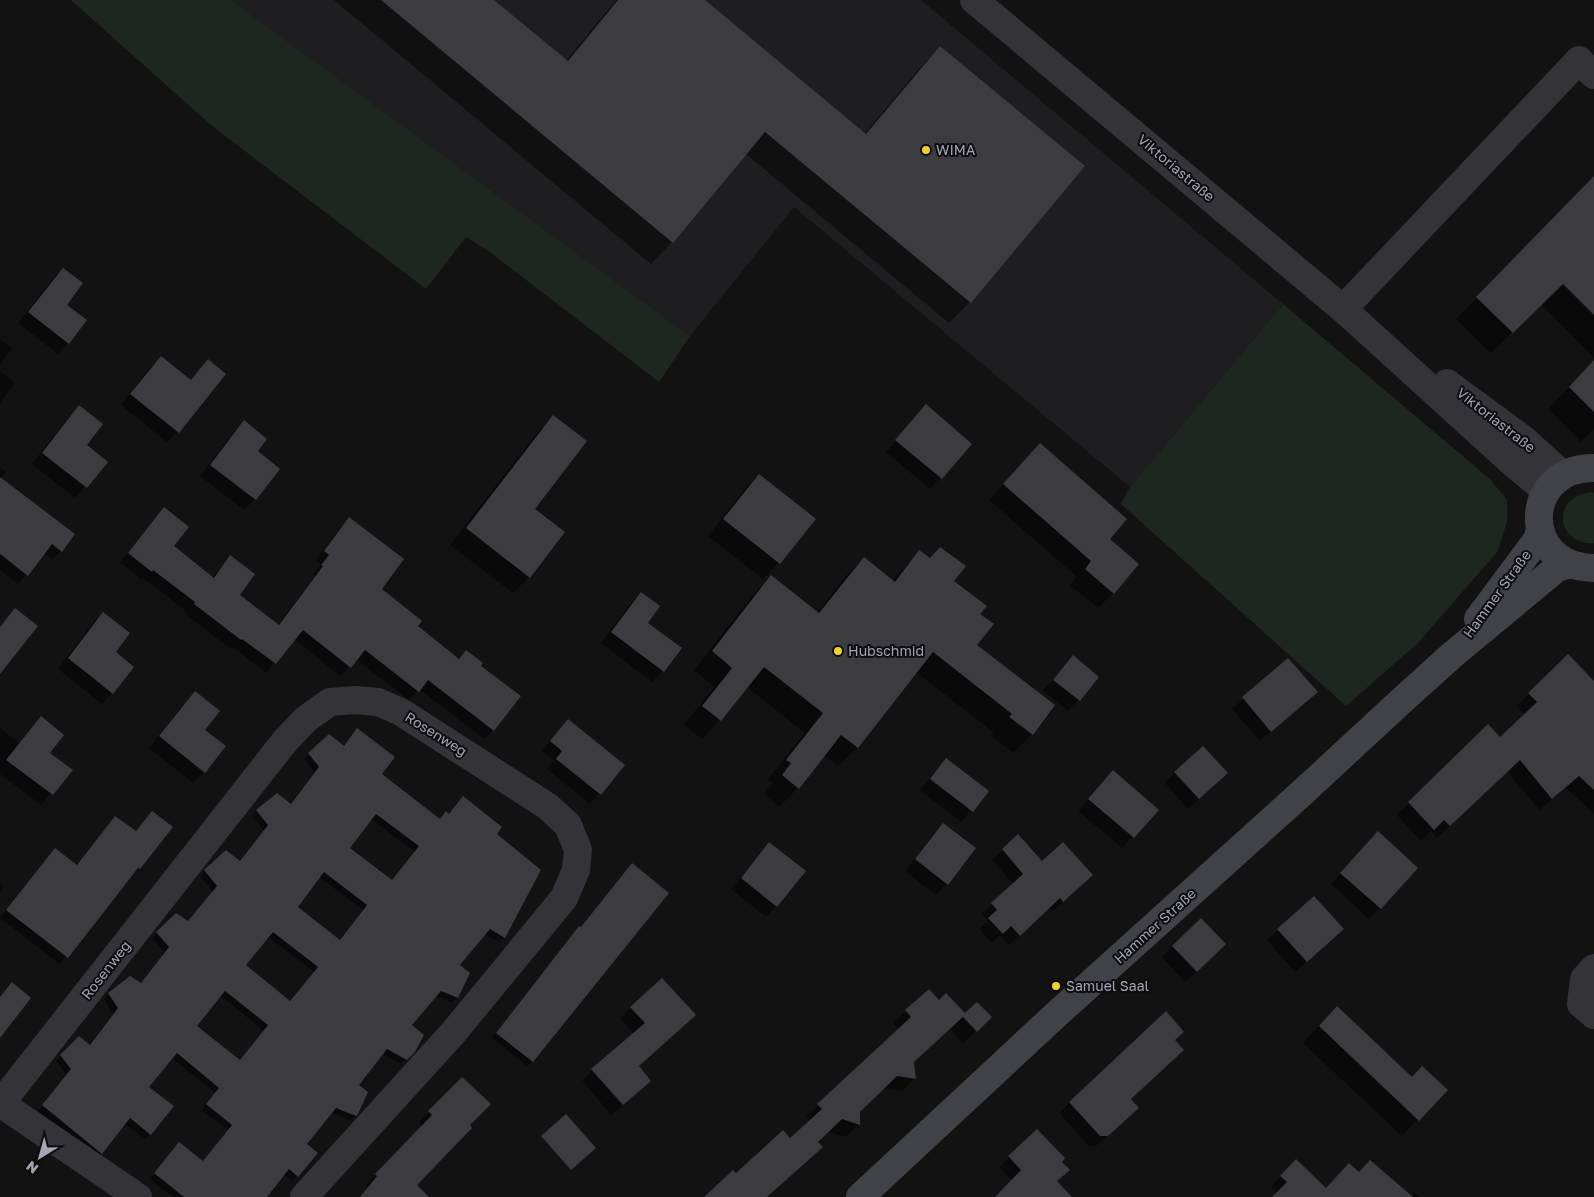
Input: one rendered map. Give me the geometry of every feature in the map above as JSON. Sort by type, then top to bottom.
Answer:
[{"type":"main road","points":[[1582,566],[1552,552],[1540,530],[1540,506],[1554,483],[1577,469],[1594,468]]},
{"type":"main road","name":"Hammer Straße","points":[[1450,656],[1537,540],[1540,530]]},
{"type":"main road","name":"Hammer Straße","points":[[860,1197],[1052,1018],[1304,791],[1450,656],[1557,568],[1582,566]]},
{"type":"street","name":"Viktoriastraße","points":[[974,0],[1344,309],[1376,338],[1461,392],[1522,439],[1554,483]]},
{"type":"street","points":[[1344,309],[1579,60],[1594,75]]},
{"type":"street","name":"Rosenweg","points":[[138,1197],[0,1103],[285,741],[306,718],[330,702],[356,700],[378,702],[401,712],[547,806],[568,825],[578,850],[576,870],[564,898],[453,1034],[304,1197]]},
{"type":"street","points":[[1594,968],[1584,979],[1581,1004],[1594,1015]]},
{"type":"shaded area","points":[[71,0],[231,0],[690,336],[659,382],[491,253],[466,237],[426,289],[212,126]]},
{"type":"shaded area","points":[[231,0],[921,0],[1283,304],[1130,487],[794,207],[690,336]]},
{"type":"shaded area","points":[[1283,304],[1491,480],[1507,500],[1507,522],[1498,551],[1418,643],[1346,706],[1121,504],[1130,487]]},
{"type":"shaded area","points":[[1591,492],[1594,493],[1594,543],[1581,542],[1572,537],[1566,529],[1563,520],[1564,511],[1569,502],[1578,496]]},
{"type":"building","name":"WIMA","points":[[381,0],[494,0],[568,61],[618,0],[705,0],[866,134],[940,46],[1085,166],[971,303],[765,132],[673,243]]},
{"type":"building","points":[[1594,176],[1594,315],[1563,284],[1513,333],[1476,297]]},
{"type":"building","points":[[63,268],[83,283],[67,305],[87,320],[69,344],[28,312]]},
{"type":"building","points":[[161,356],[191,380],[208,359],[226,374],[179,433],[130,394]]},
{"type":"building","points":[[1594,360],[1594,412],[1569,387]]},
{"type":"building","points":[[926,404],[972,444],[942,479],[895,440]]},
{"type":"building","points":[[79,405],[103,424],[87,445],[108,462],[87,488],[42,453]]},
{"type":"building","points":[[553,415],[587,441],[535,509],[565,532],[530,578],[466,528]]},
{"type":"building","points":[[244,420],[267,439],[258,451],[280,469],[256,500],[210,465]]},
{"type":"building","points":[[1040,443],[1127,519],[1110,539],[1139,564],[1114,594],[1085,569],[1091,561],[1003,484]]},
{"type":"building","points":[[759,474],[816,519],[780,564],[723,519]]},
{"type":"building","points":[[0,477],[75,534],[62,552],[52,544],[28,576],[0,554]]},
{"type":"building","points":[[164,507],[189,527],[174,546],[214,578],[230,555],[255,574],[240,595],[279,625],[323,566],[321,565],[329,555],[324,551],[349,517],[404,559],[382,589],[422,621],[418,626],[459,659],[466,650],[483,663],[481,666],[521,696],[494,731],[428,680],[419,692],[365,650],[351,668],[303,630],[276,664],[241,640],[194,604],[195,602],[128,553]]},
{"type":"building","points":[[940,547],[966,566],[954,581],[987,606],[980,614],[994,624],[977,645],[1055,705],[1033,735],[1009,717],[1012,714],[933,652],[858,748],[841,735],[799,789],[782,775],[791,763],[786,760],[823,713],[764,667],[721,721],[702,706],[732,668],[712,651],[771,575],[819,613],[864,557],[895,582],[919,550],[930,558]]},
{"type":"building","points":[[641,592],[660,606],[648,623],[682,648],[664,672],[611,632]]},
{"type":"building","points":[[15,608],[38,626],[0,674],[0,627]]},
{"type":"building","points":[[103,612],[130,633],[116,652],[134,667],[113,694],[68,658]]},
{"type":"building","points":[[1568,654],[1594,681],[1594,790],[1579,776],[1552,799],[1520,760],[1450,826],[1444,820],[1434,830],[1408,802],[1488,724],[1500,737],[1537,702],[1528,693]]},
{"type":"building","points":[[1073,655],[1099,677],[1080,701],[1053,680]]},
{"type":"building","points":[[1288,658],[1318,692],[1271,732],[1242,697]]},
{"type":"building","points":[[195,691],[220,711],[205,730],[226,746],[205,773],[159,736]]},
{"type":"building","points":[[41,716],[64,735],[50,753],[73,770],[53,795],[6,760]]},
{"type":"building","points":[[568,719],[625,765],[601,795],[556,759],[562,751],[550,741]]},
{"type":"building","points":[[357,728],[395,757],[382,774],[440,819],[446,811],[449,814],[463,796],[502,827],[497,834],[541,870],[505,938],[490,929],[460,965],[470,973],[458,998],[441,991],[412,1025],[424,1035],[415,1052],[407,1060],[387,1049],[359,1085],[368,1092],[358,1114],[356,1116],[336,1108],[307,1144],[318,1153],[298,1177],[289,1169],[267,1197],[184,1197],[154,1173],[179,1142],[203,1161],[232,1125],[206,1104],[219,1088],[177,1053],[149,1087],[174,1106],[151,1135],[130,1118],[102,1154],[42,1105],[71,1069],[60,1055],[79,1036],[90,1045],[118,1008],[108,993],[130,976],[141,983],[169,947],[156,932],[176,913],[188,921],[217,886],[204,870],[226,850],[240,861],[268,825],[256,810],[277,793],[291,804],[319,767],[308,753],[329,734],[344,746]],"holes":[[[376,814],[419,846],[392,880],[350,848]],[[324,872],[367,905],[340,940],[298,907]],[[273,932],[318,967],[290,1001],[246,965]],[[225,991],[268,1025],[240,1060],[197,1026]]]},
{"type":"building","points":[[1203,746],[1228,773],[1199,799],[1174,772]]},
{"type":"building","points":[[946,758],[989,791],[973,812],[930,779]]},
{"type":"building","points":[[1113,770],[1159,810],[1134,838],[1088,799]]},
{"type":"building","points":[[152,811],[173,827],[140,869],[138,868],[68,958],[6,910],[55,848],[77,865],[115,816],[136,831]]},
{"type":"building","points":[[943,823],[976,848],[948,885],[915,859]]},
{"type":"building","points":[[1378,831],[1418,868],[1381,909],[1340,873]]},
{"type":"building","points":[[1018,834],[1042,861],[1063,842],[1093,875],[1063,902],[1060,898],[1020,936],[1011,926],[1003,934],[988,918],[997,910],[991,903],[1023,874],[1002,849]]},
{"type":"building","points":[[769,842],[806,871],[777,907],[741,878]]},
{"type":"building","points":[[632,863],[669,893],[533,1062],[496,1033],[579,926],[581,927]]},
{"type":"building","points":[[1314,896],[1344,929],[1307,962],[1277,929]]},
{"type":"building","points":[[1201,918],[1226,944],[1197,972],[1172,946]]},
{"type":"building","points":[[662,978],[696,1015],[639,1066],[651,1081],[623,1105],[591,1069],[645,1023],[630,1007]]},
{"type":"building","points":[[12,982],[31,998],[0,1038],[0,997]]},
{"type":"building","points":[[929,989],[939,1000],[946,993],[965,1013],[977,1002],[992,1017],[977,1032],[963,1017],[914,1062],[916,1079],[897,1076],[860,1112],[860,1125],[842,1119],[818,1142],[823,1147],[767,1197],[704,1197],[733,1170],[736,1173],[783,1130],[790,1138],[822,1109],[817,1104],[911,1017],[905,1010]]},
{"type":"building","points":[[1337,1006],[1412,1077],[1422,1066],[1448,1090],[1419,1121],[1319,1026]]},
{"type":"building","points":[[1166,1011],[1184,1032],[1175,1040],[1184,1050],[1131,1099],[1139,1108],[1108,1136],[1100,1136],[1069,1102]]},
{"type":"building","points":[[462,1077],[491,1104],[470,1125],[472,1128],[417,1185],[429,1197],[360,1197],[377,1176],[375,1174],[432,1115],[428,1111]]},
{"type":"building","points":[[566,1114],[596,1148],[571,1170],[541,1136]]},
{"type":"building","points":[[1037,1129],[1065,1158],[1062,1162],[1070,1170],[1057,1181],[1072,1197],[995,1197],[1021,1170],[1008,1156]]},
{"type":"building","points":[[1296,1159],[1326,1188],[1349,1163],[1359,1172],[1370,1160],[1413,1197],[1272,1197],[1287,1182],[1280,1176]]},
{"type":"place","name":"WIMA","points":[[926,150]]},
{"type":"place","name":"Hubschmid","points":[[838,651]]},
{"type":"place","name":"Samuel Saal","points":[[1056,986]]}]
